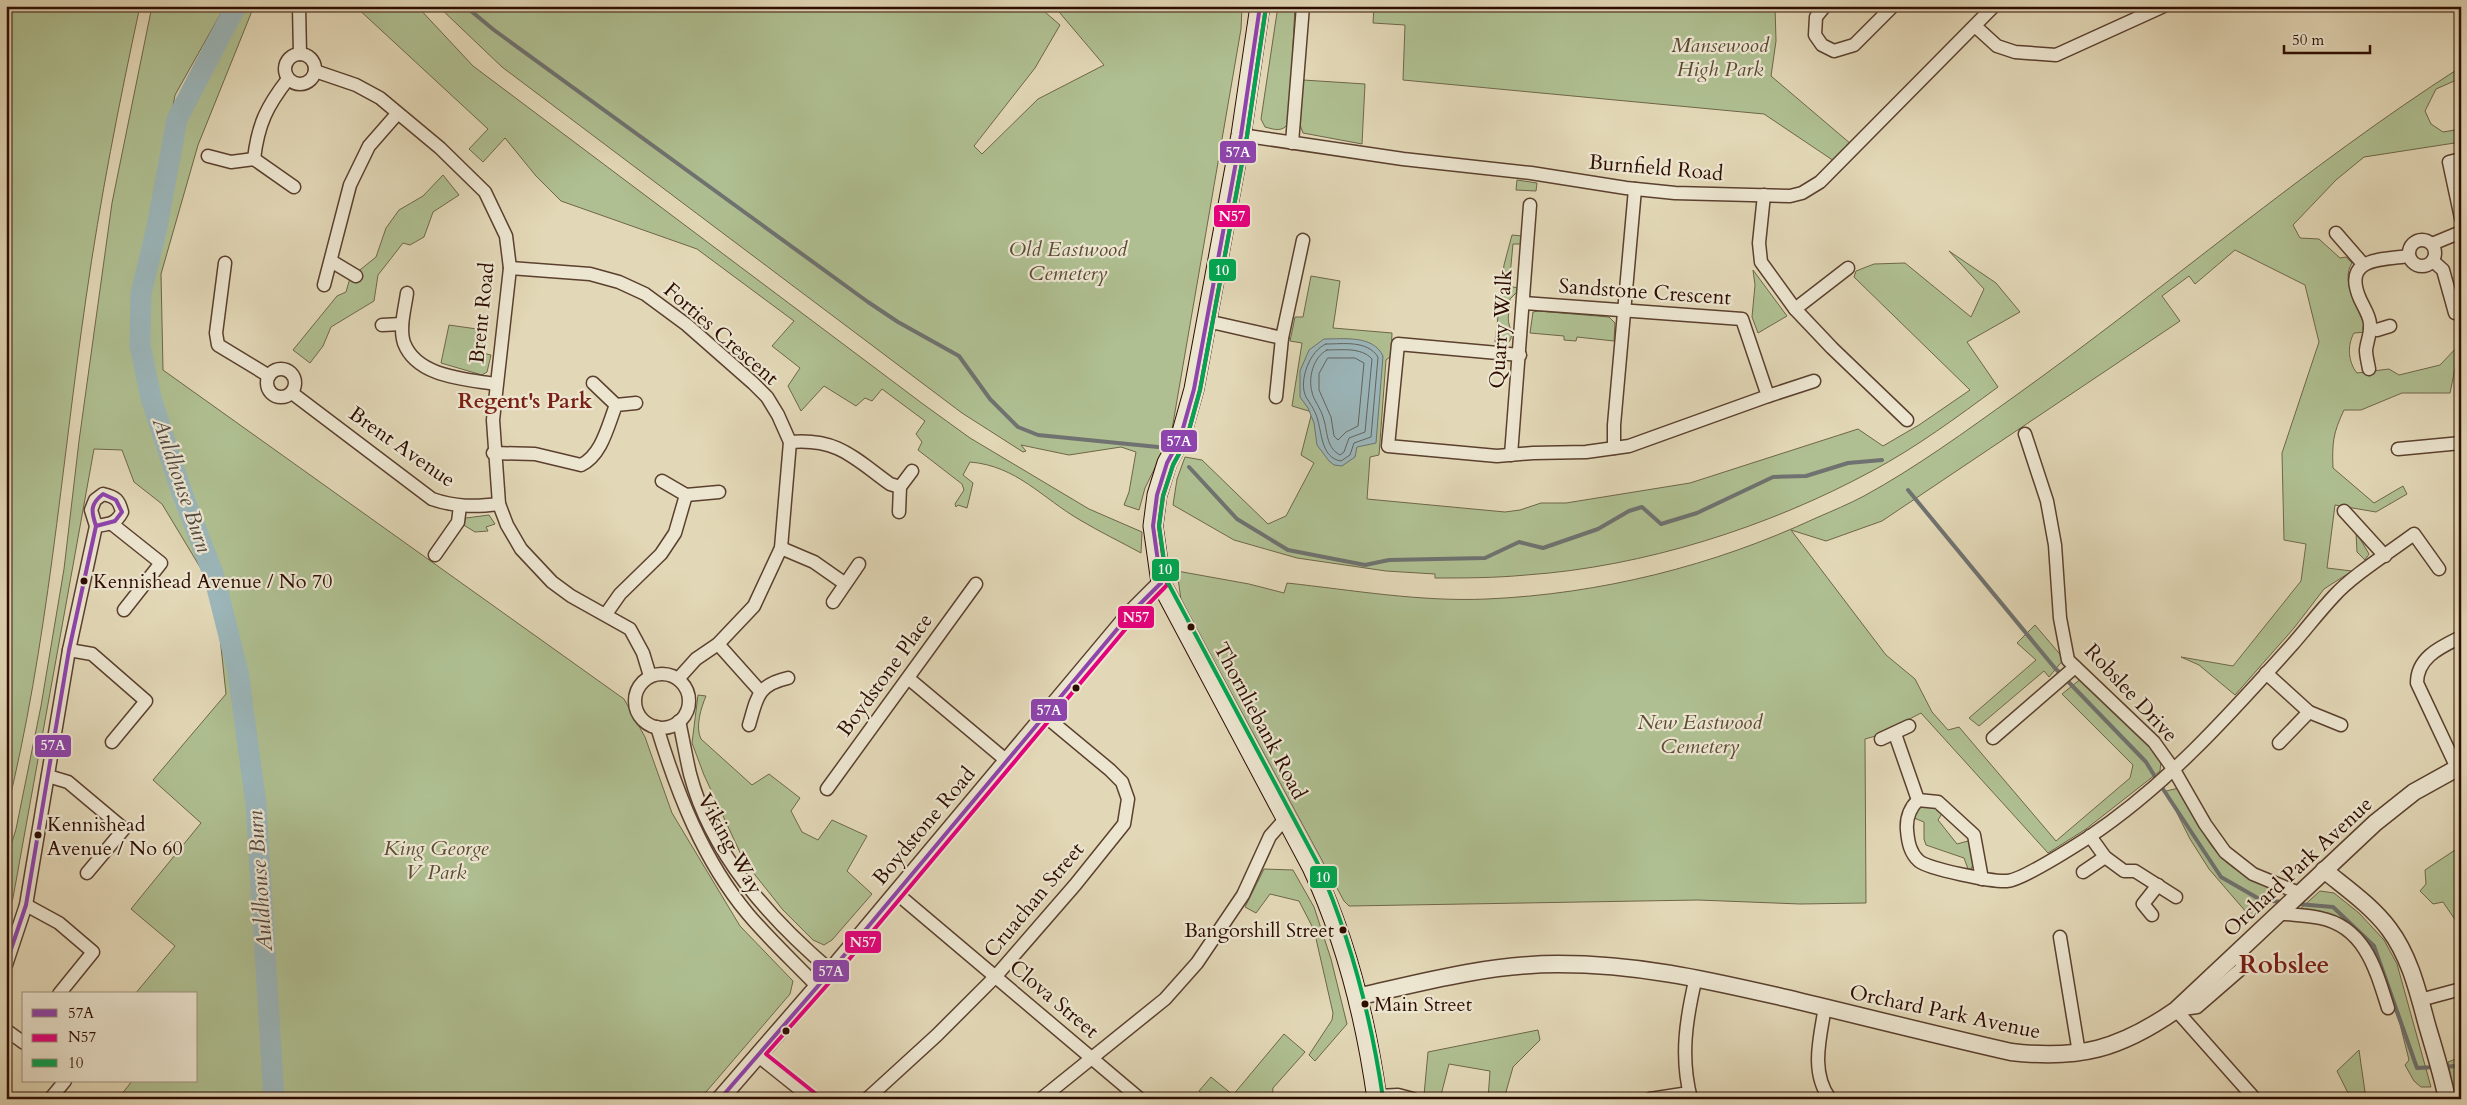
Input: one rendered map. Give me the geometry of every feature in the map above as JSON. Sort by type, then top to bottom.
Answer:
[{"type":"main road","name":"Thornliebank Road","points":[[1260,6],[1242,134],[1188,415],[1157,495],[1154,526],[1156,555],[1161,583],[1286,818]]},
{"type":"main road","points":[[1286,818],[1332,912],[1357,997],[1377,1097]]},
{"type":"street","points":[[299,6],[300,54]]},
{"type":"street","points":[[1292,143],[1303,6]]},
{"type":"street","points":[[1825,6],[1816,17],[1815,35],[1822,45],[1834,51],[1854,45],[1893,6]]},
{"type":"street","name":"Burnfield Road","points":[[1242,134],[1403,159],[1531,173],[1635,189],[1675,193],[1790,196],[1802,193],[1820,182],[1994,6]]},
{"type":"street","points":[[1975,26],[1997,46],[2014,52],[2056,55],[2164,6]]},
{"type":"street","points":[[300,54],[310,57],[315,66],[315,71],[310,80],[301,85],[291,82],[284,69],[287,60],[300,54]]},
{"type":"street","name":"Brent Road","points":[[315,71],[356,85],[380,98],[440,148],[485,192],[506,236],[510,268],[495,384],[494,452],[499,504],[506,525],[520,549],[571,596],[630,629],[642,653],[650,676]]},
{"type":"street","points":[[254,159],[256,135],[265,112],[288,78]]},
{"type":"street","points":[[324,286],[350,185],[369,146],[397,114]]},
{"type":"street","points":[[208,156],[231,162],[254,159],[294,187]]},
{"type":"street","points":[[2461,159],[2449,162],[2461,218]]},
{"type":"street","points":[[1614,448],[1614,425],[1635,189]]},
{"type":"street","points":[[1764,195],[1759,243],[1762,262],[1795,309],[1907,420]]},
{"type":"street","name":"Quarry Walk","points":[[1511,455],[1530,206]]},
{"type":"street","points":[[2432,244],[2461,232]]},
{"type":"street","points":[[2336,233],[2363,264]]},
{"type":"street","points":[[1276,397],[1282,338],[1303,240]]},
{"type":"street","points":[[2424,240],[2432,244],[2435,252],[2433,261],[2421,267],[2413,263],[2409,256],[2410,247],[2416,241],[2424,240]]},
{"type":"street","points":[[2369,369],[2366,352],[2370,322],[2354,280],[2356,271],[2363,264],[2382,259],[2409,256]]},
{"type":"street","points":[[331,261],[356,276]]},
{"type":"street","points":[[2433,261],[2443,270],[2455,313]]},
{"type":"street","points":[[225,263],[216,333],[218,345],[269,376]]},
{"type":"street","name":"Forties Crescent","points":[[510,268],[590,274],[619,282],[645,294],[687,325],[753,383],[767,398],[778,415],[790,442],[781,548],[754,606],[718,644],[696,659],[678,679]]},
{"type":"street","points":[[1795,309],[1848,268]]},
{"type":"street","points":[[407,294],[402,324],[404,343],[414,357],[432,370],[454,377],[495,384]]},
{"type":"street","name":"Sandstone Crescent","points":[[1523,303],[1742,319],[1768,396]]},
{"type":"street","points":[[1206,321],[1282,338]]},
{"type":"street","points":[[382,325],[402,324]]},
{"type":"street","points":[[2370,328],[2377,330],[2390,326]]},
{"type":"street","points":[[1520,355],[1398,344],[1388,446],[1497,456],[1586,452],[1629,446],[1814,381]]},
{"type":"street","points":[[279,369],[291,373],[295,385],[292,392],[284,397],[274,396],[268,389],[269,376],[279,369]]},
{"type":"street","points":[[593,383],[616,405],[636,403]]},
{"type":"street","name":"Brent Avenue","points":[[292,392],[432,498],[450,505],[460,506],[499,504]]},
{"type":"street","points":[[494,452],[535,454],[581,465],[593,457],[616,405]]},
{"type":"street","name":"Robslee Drive","points":[[2026,434],[2047,501],[2055,545],[2060,618],[2068,660],[2154,742],[2174,770],[2205,824],[2225,852],[2288,903],[2346,929],[2362,943],[2372,960],[2388,1008]]},
{"type":"street","points":[[790,442],[807,441],[836,446],[890,484],[900,486]]},
{"type":"street","points":[[2398,449],[2461,443]]},
{"type":"street","points":[[898,512],[900,486],[912,471]]},
{"type":"street","points":[[662,481],[686,495],[719,492]]},
{"type":"street","points":[[6,965],[26,905],[69,650],[96,526],[91,510],[95,500],[103,494],[113,496],[119,500],[122,512],[118,520],[112,524],[96,526]]},
{"type":"street","points":[[606,614],[620,594],[661,554],[674,533],[686,495]]},
{"type":"street","points":[[435,555],[458,522],[460,506]]},
{"type":"street","points":[[2344,511],[2385,556]]},
{"type":"street","points":[[112,524],[161,563],[124,610]]},
{"type":"street","points":[[1918,800],[1911,807],[1906,824],[1912,853],[1920,862],[1982,879],[2008,881],[2025,874],[2090,836],[2163,780],[2266,673],[2334,595],[2414,534],[2439,569]]},
{"type":"street","points":[[781,548],[814,562],[844,583]]},
{"type":"street","points":[[833,602],[844,583],[859,564]]},
{"type":"street","name":"Boydstone Road","points":[[720,1099],[831,970],[1129,615],[1161,583]]},
{"type":"street","name":"Boydstone Place","points":[[827,789],[976,584]]},
{"type":"street","points":[[2459,767],[2417,683],[2417,672],[2427,656],[2461,637]]},
{"type":"street","points":[[718,644],[760,691]]},
{"type":"street","points":[[69,650],[92,654],[146,701],[112,742]]},
{"type":"street","points":[[1993,738],[2075,666]]},
{"type":"street","points":[[2266,673],[2309,712],[2341,725]]},
{"type":"street","points":[[661,674],[678,679],[688,692],[687,710],[679,722],[666,727],[656,727],[646,722],[640,716],[636,705],[638,688],[650,676],[661,674]]},
{"type":"street","points":[[749,725],[760,691],[773,681],[788,678]]},
{"type":"street","points":[[908,678],[1007,761]]},
{"type":"street","points":[[2279,742],[2309,712]]},
{"type":"street","name":"Cruachan Street","points":[[867,1099],[937,1035],[996,976],[1075,885],[1124,824],[1128,799],[1122,782],[1045,716]]},
{"type":"street","name":"Viking Way","points":[[679,722],[690,775],[716,836],[739,875],[774,918],[831,970]]},
{"type":"street","points":[[1881,739],[1909,726]]},
{"type":"street","name":"Viking Way","points":[[656,727],[673,779],[698,836],[728,886],[748,915],[817,986]]},
{"type":"street","points":[[1895,734],[1918,800]]},
{"type":"street","name":"Orchard Park Avenue","points":[[1357,997],[1453,976],[1529,966],[1621,966],[1696,977],[2011,1052],[2054,1056],[2079,1053],[2124,1041],[2176,1010],[2375,822],[2414,792],[2459,767]]},
{"type":"street","points":[[48,776],[68,782],[124,829],[87,873]]},
{"type":"street","points":[[1918,800],[1938,802],[1974,835],[1982,879]]},
{"type":"street","points":[[1041,1099],[1164,999],[1197,963],[1243,895],[1270,836],[1286,818]]},
{"type":"street","points":[[2090,836],[2104,857],[2124,871],[2135,871],[2176,897]]},
{"type":"street","points":[[2083,872],[2104,857]]},
{"type":"street","points":[[2324,870],[2373,911],[2389,928],[2410,967],[2447,1099]]},
{"type":"street","points":[[2152,915],[2142,904],[2158,885]]},
{"type":"street","name":"Clova Street","points":[[895,892],[1140,1099]]},
{"type":"street","points":[[26,905],[59,922],[93,952],[61,992]]},
{"type":"street","points":[[2059,937],[2079,1053]]},
{"type":"street","points":[[1650,1099],[1690,1096],[1684,1063],[1684,1046],[1687,1016],[1696,977]]},
{"type":"street","points":[[2420,1000],[2461,989]]},
{"type":"street","points":[[1825,1007],[1819,1042],[1818,1067],[1820,1079],[1830,1099]]},
{"type":"street","points":[[2176,1010],[2255,1099]]},
{"type":"street","points":[[6,1030],[22,1042]]},
{"type":"street","points":[[757,1055],[812,1099]]},
{"type":"street","points":[[50,1099],[63,1082]]},
{"type":"street","points":[[1377,1097],[1398,1095],[1413,1099]]},
{"type":"green space","points":[[6,6],[140,6],[117,115],[97,225],[43,622],[33,686],[6,814]]},
{"type":"green space","name":"King George V Park","points":[[152,6],[225,6],[175,95],[131,335],[136,363],[168,470],[200,548],[213,591],[194,502],[164,418],[150,371],[146,318],[181,120],[239,6],[254,6],[198,145],[161,274],[163,370],[624,699],[645,737],[672,813],[740,926],[793,981],[790,994],[700,1099],[118,1099],[131,1082],[198,1082],[198,992],[137,992],[175,946],[131,909],[201,823],[153,780],[226,694],[216,600],[203,572],[162,504],[134,482],[122,450],[94,449],[13,898],[6,922],[6,862],[16,829],[41,706],[64,569],[79,441],[112,203]]},
{"type":"green space","points":[[355,6],[417,6],[473,66],[923,404],[970,438],[1089,509],[1142,532],[1141,553],[1080,520],[1015,476],[987,465],[970,462],[963,475],[973,483],[967,508],[958,505],[956,507],[955,504],[964,490],[962,484],[918,450],[922,442],[916,434],[925,421],[882,389],[872,401],[865,398],[856,406],[824,386],[801,411],[788,386],[800,368],[772,346],[794,321],[697,249],[561,201],[536,176],[505,138],[483,162],[469,149],[488,129]]},
{"type":"green space","name":"Old Eastwood Cemetery","points":[[438,6],[1038,6],[1060,25],[1035,68],[974,146],[982,154],[1038,99],[1104,65],[1054,6],[1242,6],[1241,29],[1171,435],[1145,488],[1139,510],[1124,505],[1129,492],[1136,452],[1121,447],[1069,455],[1021,445],[1026,451],[1023,452],[962,413],[502,67]]},
{"type":"green space","points":[[1278,6],[1295,6],[1289,123],[1284,128],[1278,130],[1265,127],[1261,119]]},
{"type":"green space","name":"Mansewood High Park","points":[[1374,6],[1775,6],[1776,41],[1771,76],[1851,144],[1834,161],[1764,114],[1403,80],[1405,25],[1373,23]]},
{"type":"green space","name":"New Eastwood Cemetery","points":[[2461,67],[2461,78],[2436,89],[2425,111],[2431,124],[2443,132],[2461,129],[2461,142],[2364,157],[2336,180],[2293,225],[2300,238],[2319,239],[2340,258],[2346,257],[2352,263],[2348,279],[2366,332],[2354,333],[2350,343],[2350,359],[2357,373],[2389,369],[2399,375],[2440,365],[2460,344],[2450,393],[2402,393],[2361,410],[2344,410],[2334,438],[2333,468],[2374,503],[2403,486],[2407,494],[2376,512],[2335,505],[2327,568],[2352,571],[2324,589],[2294,628],[2235,695],[2199,665],[2181,657],[2233,666],[2301,581],[2306,544],[2284,540],[2282,453],[2319,342],[2305,285],[2235,250],[2195,284],[2189,276],[2162,296],[2180,321],[1882,521],[1826,541],[1791,530],[1886,655],[1915,679],[1932,712],[1948,730],[1959,727],[2056,841],[2130,778],[2133,765],[2062,694],[2082,678],[2161,761],[2160,771],[2086,829],[2048,853],[1921,713],[1879,735],[1865,739],[1866,903],[1800,904],[1698,900],[1349,906],[1344,901],[1181,600],[1177,571],[1249,584],[1284,593],[1287,583],[1411,597],[1487,599],[1572,591],[1655,575],[1737,550],[1777,535],[1864,496],[1941,448],[2126,314],[2291,187],[2403,105]]},
{"type":"green space","points":[[1303,80],[1365,84],[1362,144],[1303,133],[1300,125]]},
{"type":"green space","points":[[443,175],[459,195],[433,212],[424,237],[410,245],[403,243],[378,275],[374,301],[331,327],[323,346],[310,363],[293,350],[337,296],[346,292],[350,278],[376,257],[386,228],[399,210],[423,196]]},
{"type":"green space","points":[[1517,180],[1537,183],[1536,191],[1516,190]]},
{"type":"green space","points":[[1512,235],[1522,236],[1521,244],[1513,244],[1509,286],[1519,290],[1510,299],[1508,321],[1512,334],[1511,338],[1508,343],[1495,342],[1504,265]]},
{"type":"green space","points":[[1949,251],[1996,283],[2020,312],[1967,342],[1998,387],[1921,442],[1872,471],[1791,510],[1704,541],[1660,553],[1570,571],[1503,577],[1435,578],[1435,574],[1386,571],[1297,558],[1234,540],[1173,505],[1177,479],[1185,457],[1202,460],[1268,524],[1286,516],[1314,463],[1301,455],[1312,412],[1292,406],[1302,343],[1290,341],[1295,317],[1303,317],[1311,276],[1340,281],[1333,328],[1392,333],[1391,356],[1386,360],[1379,455],[1370,457],[1367,499],[1505,512],[1520,510],[1541,503],[1566,503],[1690,483],[1858,429],[1883,446],[1919,425],[1970,390],[1854,277],[1856,271],[1874,264],[1905,263],[1971,317],[1984,289]]},
{"type":"green space","points":[[1753,270],[1787,316],[1758,333],[1752,317],[1755,285]]},
{"type":"green space","points":[[1533,312],[1609,317],[1615,323],[1614,341],[1577,337],[1576,341],[1564,340],[1564,336],[1530,333]]},
{"type":"green space","points":[[449,325],[484,330],[482,353],[491,355],[487,372],[482,375],[441,363]]},
{"type":"green space","points":[[489,515],[495,524],[486,527],[488,531],[475,532],[462,524],[466,518]]},
{"type":"green space","points":[[2356,532],[2369,554],[2365,560],[2357,552]]},
{"type":"green space","points":[[2035,625],[2064,659],[2049,677],[2044,671],[1979,726],[1969,718],[2036,660],[2017,643]]},
{"type":"green space","points":[[698,695],[706,696],[699,723],[701,739],[752,785],[769,774],[800,798],[791,811],[802,832],[818,840],[832,820],[867,836],[847,871],[872,894],[832,940],[824,945],[813,940],[783,910],[744,861],[704,775],[692,743]]},
{"type":"green space","points":[[2179,788],[2184,792],[2204,834],[2220,856],[2241,872],[2279,894],[2253,920],[2209,869],[2190,839],[2166,791]]},
{"type":"green space","points":[[1932,803],[1943,812],[1938,820],[1957,844],[1968,841],[1974,858],[1971,869],[1968,869],[1964,858],[1926,845],[1924,822],[1914,818],[1920,805]]},
{"type":"green space","points":[[2461,846],[2461,919],[2456,921],[2443,902],[2433,904],[2420,891],[2426,884],[2425,870]]},
{"type":"green space","points":[[1264,869],[1293,870],[1314,907],[1331,959],[1347,1024],[1315,1061],[1309,1055],[1332,1020],[1333,1013],[1314,930],[1299,901],[1270,894],[1256,913],[1245,907]]},
{"type":"green space","points":[[2320,891],[2334,893],[2359,913],[2384,940],[2397,964],[2431,1087],[2421,1087],[2414,1081],[2405,1065],[2409,1060],[2400,1024],[2371,947],[2354,929],[2338,917],[2319,911],[2299,910]]},
{"type":"green space","points":[[1538,1030],[1540,1040],[1513,1067],[1504,1099],[1488,1099],[1490,1071],[1449,1064],[1440,1099],[1424,1095],[1428,1052]]},
{"type":"green space","points":[[1284,1034],[1305,1052],[1273,1088],[1272,1099],[1223,1099],[1205,1095],[1199,1091],[1211,1077],[1233,1095]]},
{"type":"green space","points":[[2359,1050],[2366,1099],[2351,1099],[2337,1071]]},
{"type":"green space","points":[[2461,1057],[2461,1099],[2455,1099],[2448,1062]]},
{"type":"water","points":[[1324,339],[1365,341],[1373,344],[1383,356],[1376,443],[1357,447],[1355,457],[1342,466],[1334,465],[1329,461],[1317,445],[1314,423],[1308,408],[1300,397],[1300,371],[1309,350]]},
{"type":"waterway","name":"Auldhouse Burn","points":[[236,6],[177,119],[157,227],[141,294],[140,345],[151,398],[182,493],[214,576],[238,672],[256,804],[274,1099]]},
{"type":"waterway","points":[[465,6],[494,30],[868,302],[898,322],[959,356],[990,399],[1018,427],[1038,435],[1158,447]]},
{"type":"waterway","points":[[1189,467],[1237,519],[1288,550],[1365,565],[1389,560],[1485,558],[1519,542],[1543,548],[1598,529],[1629,511],[1642,507],[1661,524],[1697,513],[1773,477],[1806,476],[1848,463],[1882,460]]},
{"type":"waterway","points":[[1908,490],[2054,667],[2146,762],[2157,780]]},
{"type":"waterway","points":[[2161,786],[2221,877],[2261,900],[2283,902]]},
{"type":"waterway","points":[[2298,904],[2333,907],[2374,946],[2417,1068],[2436,1067]]},
{"type":"waterway","name":"Auldhouse Burn","points":[[2443,1067],[2455,1066],[2461,1074]]},
{"type":"transit line","name":"57A","points":[[1161,583],[1153,526],[1157,495],[1167,463],[1180,439],[1194,389],[1241,135],[1260,6]]},
{"type":"transit line","name":"N57","points":[[816,1094],[766,1054],[836,975],[1134,619],[1167,585],[1159,526],[1163,496],[1173,465],[1186,441],[1200,390],[1247,136],[1266,7]]},
{"type":"transit line","name":"10","points":[[1266,7],[1247,136],[1200,390],[1186,441],[1173,465],[1163,496],[1159,526],[1167,581],[1318,864],[1330,892],[1350,950],[1366,1008],[1383,1098]]},
{"type":"transit line","name":"57A","points":[[103,494],[116,500],[122,512],[115,521],[96,526],[93,508],[96,501],[103,494]]},
{"type":"transit line","name":"57A","points":[[6,964],[26,905],[69,650],[96,526]]},
{"type":"transit line","name":"57A","points":[[720,1099],[831,971],[1129,615],[1161,583]]},
{"type":"place","name":"Kennishead Avenue / No 70","points":[[84,581]]},
{"type":"place","name":"Kennishead Avenue / No 60","points":[[38,835]]},
{"type":"place","name":"Bangorshill Street","points":[[1343,930]]},
{"type":"place","name":"Main Street","points":[[1365,1004]]},
{"type":"district","name":"Regent's Park","points":[[525,401]]},
{"type":"district","name":"Robslee","points":[[2284,964]]}]
